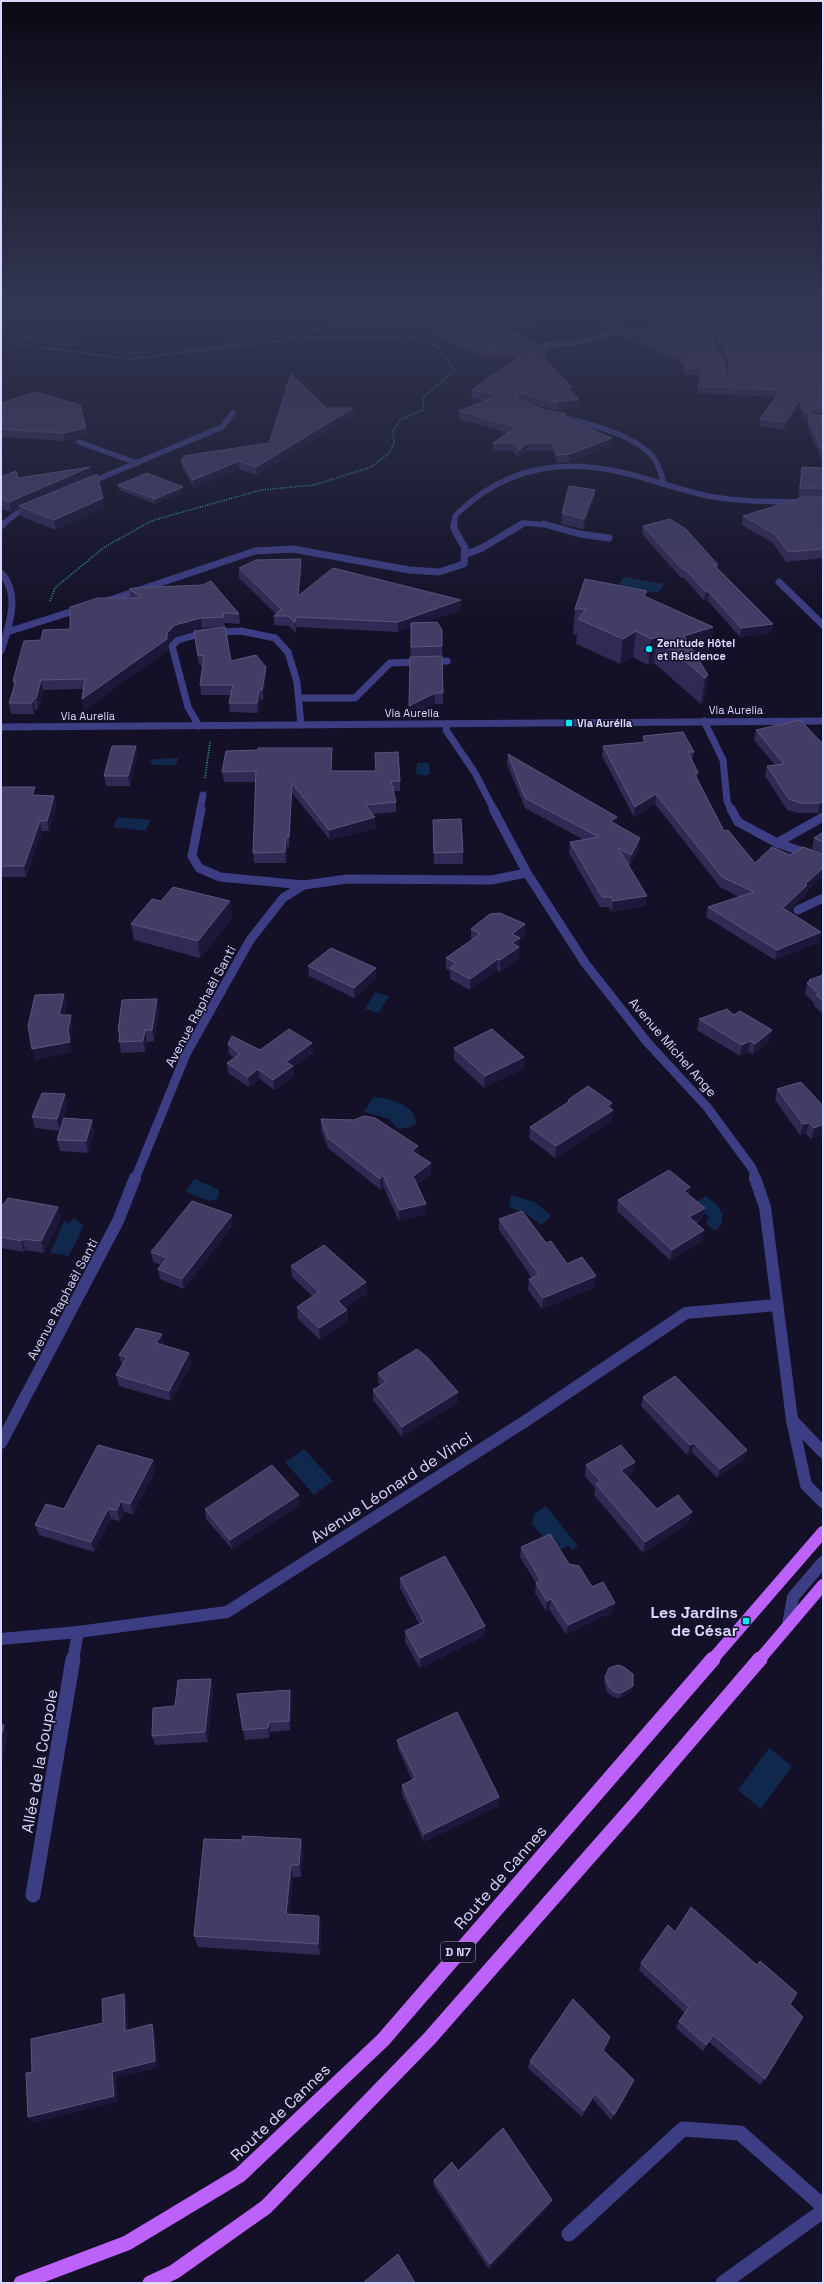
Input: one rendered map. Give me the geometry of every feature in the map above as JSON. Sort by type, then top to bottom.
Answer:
[{"type":"main road","name":"Route de Cannes","points":[[22,2283],[127,2243],[240,2176],[382,2040],[823,1532]]},
{"type":"main road","name":"D N7","points":[[150,2283],[174,2272],[266,2207],[424,2045],[628,1813],[823,1585]]},
{"type":"street","points":[[79,487],[222,427],[233,413]]},
{"type":"street","points":[[551,415],[595,426],[630,441],[650,454],[660,468],[664,484]]},
{"type":"street","points":[[79,442],[137,463]]},
{"type":"street","points":[[98,604],[150,588],[255,551],[293,549],[409,570],[439,572],[464,564],[465,548],[454,529],[455,516],[478,495],[515,476],[546,467],[581,466],[616,470],[698,494],[726,499],[823,502]]},
{"type":"street","points":[[1,526],[17,513],[38,505]]},
{"type":"street","points":[[464,555],[482,548],[524,523],[539,524],[580,534],[609,538]]},
{"type":"street","points":[[1,573],[10,586],[13,599],[7,632],[1,651]]},
{"type":"street","points":[[779,582],[823,624]]},
{"type":"street","points":[[7,632],[90,606]]},
{"type":"street","points":[[199,726],[188,707],[172,646],[178,640],[189,636],[241,631],[275,638],[288,652],[300,698],[301,725]]},
{"type":"street","points":[[300,698],[355,698],[390,664],[447,661]]},
{"type":"street","name":"Via Aurelia","points":[[1,727],[823,720]]},
{"type":"street","points":[[704,721],[723,760],[727,801],[738,822],[777,843],[823,859]]},
{"type":"street","name":"Avenue Michel Ange","points":[[447,724],[446,730],[451,740],[475,773],[527,873],[584,963],[647,1042],[707,1106],[752,1168],[765,1207],[792,1420],[806,1485],[823,1502]]},
{"type":"street","points":[[203,795],[192,856],[199,868],[220,877],[304,885]]},
{"type":"street","points":[[777,843],[823,817]]},
{"type":"street","name":"Avenue Raphaël Santi","points":[[1,1443],[118,1221],[186,1054],[250,940],[283,898],[304,885],[347,879],[491,880],[527,873]]},
{"type":"street","points":[[798,910],[823,898]]},
{"type":"street","name":"Avenue Léonard de Vinci","points":[[1,1639],[78,1632],[227,1612],[524,1422],[686,1314],[777,1305]]},
{"type":"street","points":[[792,1420],[823,1452]]},
{"type":"street","points":[[788,1625],[793,1598],[823,1562]]},
{"type":"street","name":"Allée de la Coupole","points":[[33,1895],[78,1632]]},
{"type":"street","points":[[570,2234],[683,2129],[740,2133],[823,2206]]},
{"type":"street","points":[[724,2283],[823,2211]]},
{"type":"path","points":[[32,624],[50,607],[50,598],[55,588],[70,575],[103,548],[151,521],[262,490],[314,484],[371,467],[389,453],[394,444],[393,431],[400,420],[417,413]]},
{"type":"path","points":[[203,795],[211,738]]},
{"type":"water","points":[[624,577],[664,584],[658,593],[618,585]]},
{"type":"water","points":[[178,758],[176,765],[153,765],[149,762],[155,759]]},
{"type":"water","points":[[417,763],[429,763],[430,774],[425,776],[416,774]]},
{"type":"water","points":[[118,817],[151,820],[145,831],[113,827]]},
{"type":"water","points":[[375,992],[389,996],[379,1013],[365,1009]]},
{"type":"water","points":[[373,1097],[400,1103],[407,1107],[412,1111],[416,1124],[411,1127],[398,1129],[389,1119],[364,1112]]},
{"type":"water","points":[[195,1179],[219,1190],[218,1199],[209,1201],[185,1191]]},
{"type":"water","points":[[511,1195],[535,1202],[551,1216],[541,1225],[525,1213],[509,1207]]},
{"type":"water","points":[[706,1196],[717,1205],[723,1215],[721,1225],[715,1231],[706,1223],[709,1217],[693,1204]]},
{"type":"water","points":[[73,1219],[77,1219],[80,1224],[84,1225],[69,1256],[50,1253],[64,1221],[68,1223]]},
{"type":"water","points":[[304,1449],[333,1481],[314,1495],[285,1462]]},
{"type":"water","points":[[546,1506],[578,1546],[572,1550],[568,1545],[557,1552],[532,1524],[534,1514]]},
{"type":"water","points":[[769,1748],[792,1766],[761,1809],[738,1790]]},
{"type":"building","points":[[1,413],[82,413],[86,428],[64,433],[1,429]]},
{"type":"building","points":[[279,413],[345,413],[256,467],[239,461],[193,480],[181,460],[185,459],[183,456],[269,443]]},
{"type":"building","points":[[465,413],[559,413],[566,414],[562,417],[612,438],[570,454],[557,455],[553,443],[528,443],[519,450],[513,443],[493,443],[516,427]]},
{"type":"building","points":[[765,413],[791,413],[785,422],[760,419]]},
{"type":"building","points":[[809,413],[812,413],[815,416],[823,415],[823,452],[808,418]]},
{"type":"building","points":[[90,467],[9,502],[1,499],[1,477],[16,471],[18,478]]},
{"type":"building","points":[[802,467],[823,468],[823,488],[800,488]]},
{"type":"building","points":[[147,473],[183,487],[155,499],[118,485]]},
{"type":"building","points":[[97,474],[103,498],[54,520],[19,506]]},
{"type":"building","points":[[569,486],[595,490],[584,519],[562,513]]},
{"type":"building","points":[[804,497],[823,497],[823,549],[788,552],[775,534],[743,516]]},
{"type":"building","points":[[670,519],[686,529],[718,565],[714,565],[773,624],[741,628],[709,592],[706,592],[685,569],[682,569],[643,526]]},
{"type":"building","points":[[301,559],[298,596],[333,568],[461,600],[398,622],[296,617],[295,623],[288,616],[274,616],[281,609],[239,568],[256,560]]},
{"type":"building","points":[[585,579],[647,591],[644,596],[713,627],[684,636],[708,675],[705,678],[657,637],[651,639],[636,631],[623,639],[578,619],[586,609],[575,609]]},
{"type":"building","points":[[211,581],[239,614],[223,613],[224,617],[201,618],[175,625],[167,633],[167,639],[82,699],[85,679],[41,680],[36,698],[33,699],[32,703],[9,703],[16,681],[13,681],[24,641],[41,640],[43,630],[70,629],[70,607],[98,598],[142,598],[129,589],[134,588],[202,585]]},
{"type":"building","points":[[437,622],[442,630],[442,646],[411,647],[411,623]]},
{"type":"building","points":[[225,627],[231,661],[256,655],[266,667],[262,690],[259,690],[257,703],[229,703],[233,685],[200,685],[204,655],[198,656],[194,631]]},
{"type":"building","points":[[442,656],[443,693],[435,693],[409,706],[410,657]]},
{"type":"building","points":[[800,720],[823,744],[823,802],[820,803],[801,803],[789,799],[767,766],[784,764],[756,730]]},
{"type":"building","points":[[683,732],[694,752],[688,752],[698,773],[694,773],[724,831],[728,830],[755,863],[772,847],[790,855],[803,847],[823,854],[823,868],[805,884],[807,885],[783,908],[821,932],[777,950],[708,907],[754,892],[722,877],[656,794],[635,807],[603,746],[646,742],[643,736]]},
{"type":"building","points":[[112,746],[136,746],[128,776],[104,776]]},
{"type":"building","points":[[258,748],[332,748],[331,771],[376,771],[375,753],[398,752],[400,781],[391,781],[396,802],[365,805],[375,817],[329,830],[292,783],[289,837],[286,837],[285,852],[253,853],[256,771],[222,772],[226,751],[258,750]]},
{"type":"building","points":[[508,754],[617,817],[610,821],[640,838],[631,855],[618,848],[647,896],[613,901],[611,897],[602,897],[570,842],[599,837],[525,798]]},
{"type":"building","points":[[1,787],[35,787],[32,795],[54,796],[47,821],[40,821],[24,866],[1,866]]},
{"type":"building","points":[[461,819],[463,852],[434,853],[433,820]]},
{"type":"building","points":[[823,832],[823,842],[814,838]]},
{"type":"building","points":[[173,887],[230,901],[198,941],[131,924],[152,899],[161,901]]},
{"type":"building","points":[[500,913],[525,924],[512,934],[520,938],[512,943],[519,947],[500,960],[498,959],[470,979],[450,968],[456,963],[446,958],[480,934],[471,929],[490,914]]},
{"type":"building","points":[[331,948],[376,968],[354,988],[308,966]]},
{"type":"building","points":[[823,975],[823,1001],[816,995],[819,994],[807,983],[811,981],[809,980]]},
{"type":"building","points":[[64,994],[59,1015],[71,1015],[68,1030],[70,1042],[32,1049],[28,1026],[35,995]]},
{"type":"building","points":[[157,999],[152,1030],[145,1030],[143,1041],[119,1042],[120,1031],[118,1031],[122,1000]]},
{"type":"building","points":[[727,1009],[734,1015],[740,1011],[772,1030],[755,1044],[750,1041],[742,1045],[699,1019]]},
{"type":"building","points":[[289,1029],[312,1043],[286,1062],[293,1066],[273,1080],[258,1069],[248,1077],[227,1063],[240,1054],[228,1044],[232,1036],[260,1050]]},
{"type":"building","points":[[492,1029],[524,1057],[485,1076],[454,1048]]},
{"type":"building","points":[[801,1082],[823,1106],[823,1124],[814,1128],[809,1123],[803,1124],[777,1089]]},
{"type":"building","points":[[588,1086],[612,1103],[607,1106],[613,1110],[556,1146],[530,1127],[570,1101],[568,1100]]},
{"type":"building","points":[[42,1093],[65,1094],[57,1119],[32,1117]]},
{"type":"building","points":[[364,1116],[375,1118],[418,1146],[412,1151],[431,1163],[413,1176],[426,1204],[399,1210],[383,1175],[380,1179],[328,1138],[321,1119],[354,1120]]},
{"type":"building","points":[[64,1118],[92,1120],[86,1141],[57,1140]]},
{"type":"building","points":[[669,1170],[690,1187],[684,1191],[705,1208],[689,1217],[704,1230],[672,1250],[618,1200]]},
{"type":"building","points":[[8,1198],[58,1207],[41,1241],[22,1239],[21,1241],[1,1237],[1,1205],[4,1204]]},
{"type":"building","points":[[192,1201],[232,1215],[182,1279],[158,1269],[167,1258],[151,1252]]},
{"type":"building","points":[[522,1211],[546,1243],[551,1241],[567,1264],[582,1257],[596,1276],[543,1298],[529,1279],[539,1275],[499,1219]]},
{"type":"building","points":[[324,1245],[366,1282],[338,1301],[347,1310],[319,1328],[297,1307],[319,1292],[291,1266]]},
{"type":"building","points":[[136,1328],[162,1334],[156,1343],[189,1353],[169,1391],[116,1375],[127,1357],[119,1355]]},
{"type":"building","points":[[417,1349],[427,1357],[458,1392],[402,1427],[373,1390],[386,1382],[378,1373]]},
{"type":"building","points":[[675,1376],[747,1450],[720,1469],[694,1443],[690,1445],[643,1397]]},
{"type":"building","points":[[98,1445],[153,1460],[130,1504],[121,1501],[117,1510],[108,1509],[91,1542],[35,1525],[46,1504],[64,1509]]},
{"type":"building","points":[[621,1445],[635,1462],[621,1470],[657,1509],[678,1495],[692,1512],[645,1542],[596,1484],[601,1482],[586,1465]]},
{"type":"building","points":[[272,1465],[299,1495],[230,1540],[205,1509]]},
{"type":"building","points":[[550,1534],[569,1564],[579,1566],[592,1587],[603,1582],[615,1603],[568,1625],[551,1599],[547,1601],[536,1583],[541,1581],[521,1547]]},
{"type":"building","points":[[445,1556],[485,1626],[420,1658],[405,1631],[424,1622],[400,1578]]},
{"type":"building","points":[[618,1665],[624,1667],[633,1674],[633,1686],[621,1693],[615,1692],[609,1687],[605,1677],[609,1668]]},
{"type":"building","points":[[211,1679],[205,1732],[152,1736],[153,1708],[175,1706],[178,1680]]},
{"type":"building","points":[[290,1690],[289,1721],[269,1722],[268,1728],[243,1730],[237,1694]]},
{"type":"building","points":[[457,1712],[499,1797],[424,1834],[402,1785],[416,1778],[397,1740]]},
{"type":"building","points":[[1,1725],[4,1725],[1,1737]]},
{"type":"building","points":[[242,1836],[301,1839],[299,1865],[291,1865],[286,1914],[319,1916],[318,1944],[194,1936],[204,1839],[243,1840]]},
{"type":"building","points":[[691,1907],[757,1965],[760,1961],[797,1993],[790,2004],[803,2017],[765,2079],[713,2035],[706,2045],[679,2021],[689,2007],[641,1963],[668,1925],[675,1932]]},
{"type":"building","points":[[124,1994],[125,2031],[152,2024],[155,2061],[112,2072],[114,2096],[28,2117],[26,2073],[32,2072],[31,2039],[103,2023],[102,1999]]},
{"type":"building","points":[[573,1999],[610,2037],[603,2050],[634,2080],[614,2115],[595,2093],[584,2111],[530,2061]]},
{"type":"building","points":[[503,2128],[552,2200],[490,2264],[434,2180],[452,2162],[458,2171]]},
{"type":"building","points":[[398,2254],[415,2283],[363,2283]]},
{"type":"place","name":"Zenitude Hôtel et Résidence","points":[[649,649]]},
{"type":"place","name":"Via Aurélia","points":[[569,723]]},
{"type":"place","name":"Les Jardins de César","points":[[746,1621]]}]
